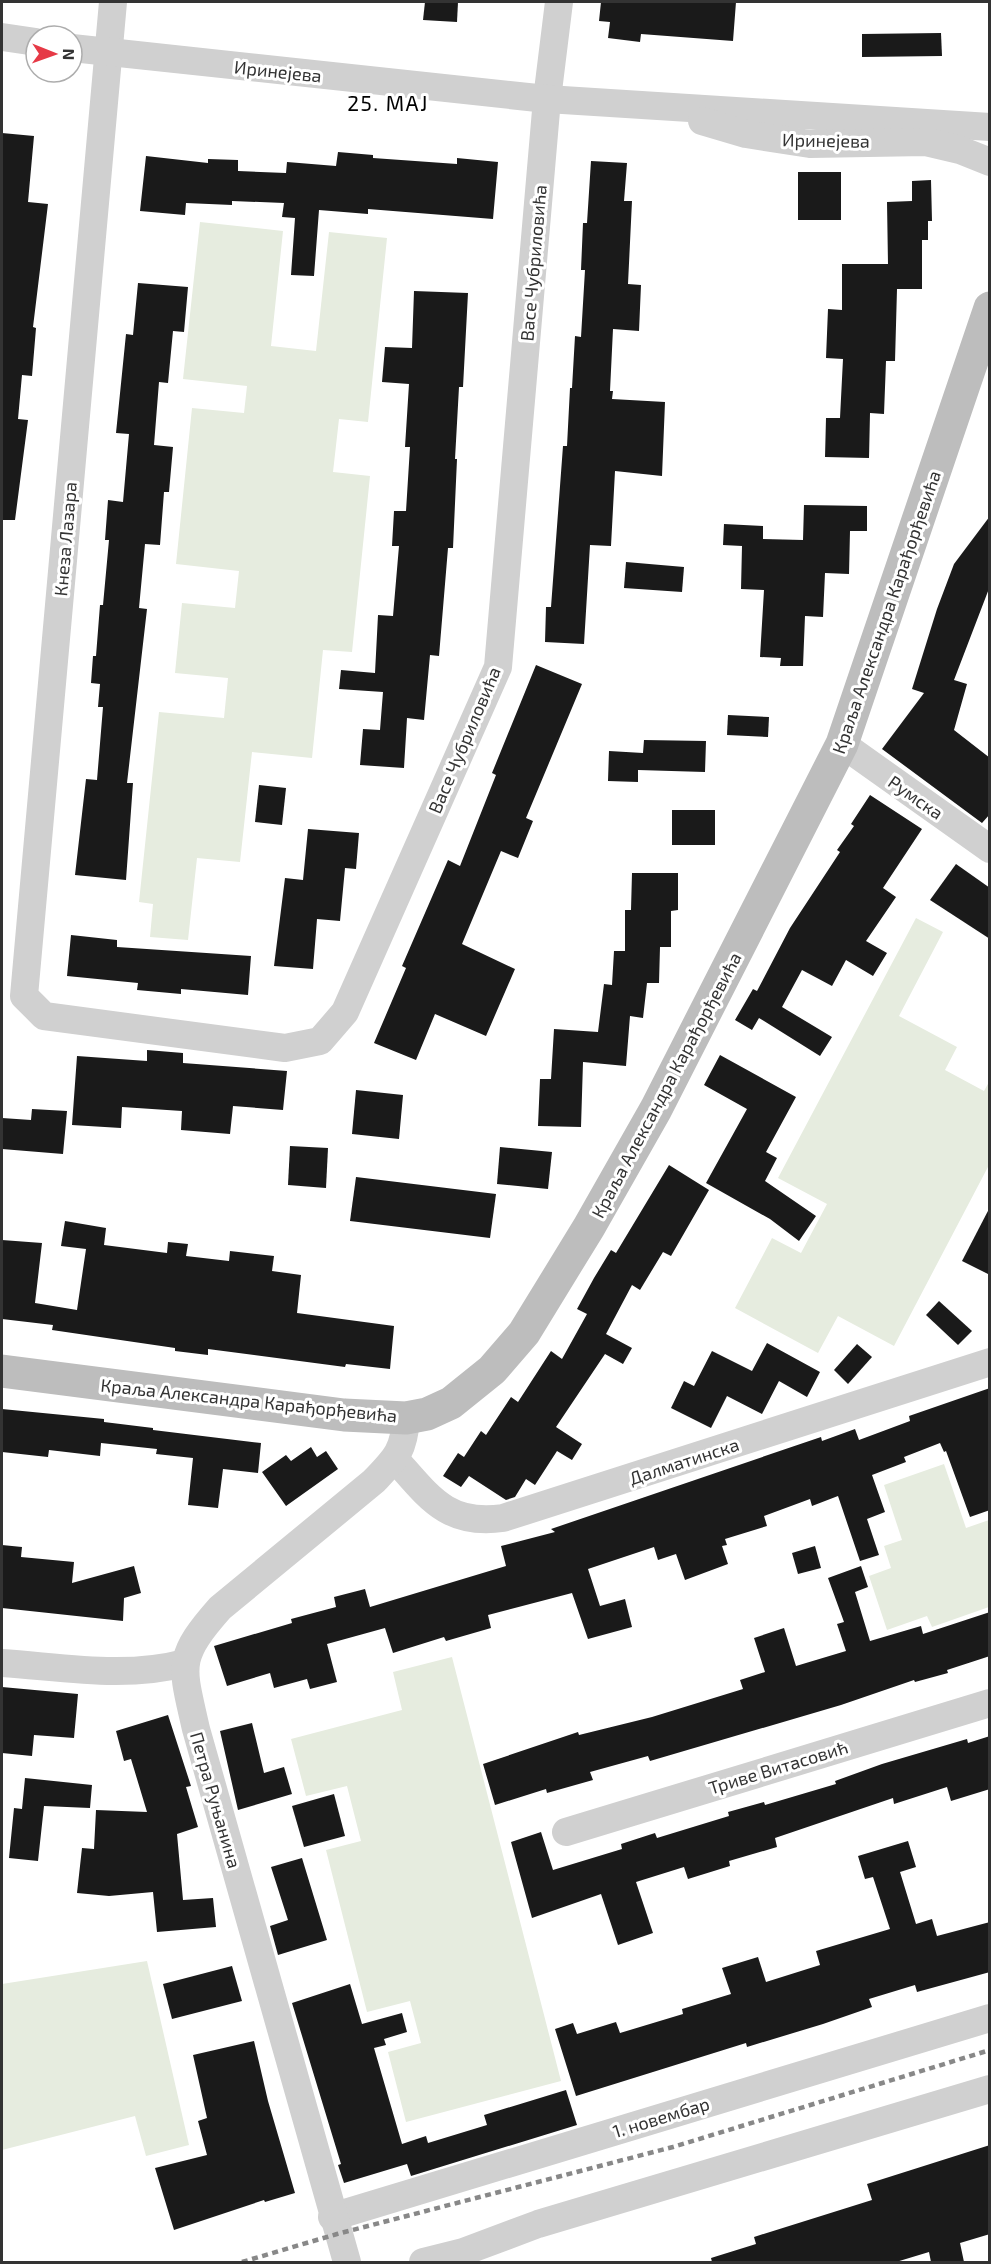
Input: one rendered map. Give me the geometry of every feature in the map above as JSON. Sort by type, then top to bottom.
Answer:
[{"type":"street","points":[[108,54],[113,2]]},
{"type":"street","name":"Васе Чубриловића","points":[[44,1016],[285,1048],[320,1041],[345,1012],[498,667],[547,99],[559,2]]},
{"type":"street","points":[[2,37],[24,40]]},
{"type":"street","name":"Иринејева","points":[[84,50],[547,99],[990,128]]},
{"type":"street","name":"Кнеза Лазара","points":[[44,1016],[24,996],[108,54]]},
{"type":"street","name":"Иринејева","points":[[663,107],[716,126],[777,140],[844,144],[886,141],[926,142],[960,150],[990,162]]},
{"type":"street","name":"Краља Александра Карађорђевића","points":[[2,1371],[344,1415],[405,1418],[428,1414],[451,1402],[492,1370],[524,1333],[589,1227],[656,1109],[842,744],[990,308]]},
{"type":"street","name":"Румска","points":[[842,744],[990,849]]},
{"type":"street","name":"Далматинска","points":[[395,1459],[433,1502],[446,1511],[475,1520],[503,1518],[990,1362]]},
{"type":"street","name":"Петра Руњанина","points":[[347,2262],[196,1729],[186,1686],[185,1663],[188,1650],[199,1632],[220,1608],[375,1481],[395,1459],[404,1440],[405,1418]]},
{"type":"street","points":[[2,1663],[128,1672],[154,1671],[185,1663]]},
{"type":"street","name":"Триве Витасовић","points":[[566,1832],[990,1703]]},
{"type":"street","name":"1. новембар","points":[[333,2217],[990,2018]]},
{"type":"street","points":[[423,2262],[464,2257],[538,2224],[990,2089]]},
{"type":"shaded area","points":[[200,222],[283,231],[271,346],[316,351],[329,232],[387,238],[368,422],[339,419],[333,472],[370,476],[352,652],[323,650],[312,758],[252,752],[240,862],[197,858],[188,940],[150,937],[153,904],[139,902],[159,712],[224,718],[228,678],[175,673],[182,603],[235,608],[239,571],[176,564],[192,408],[244,413],[247,386],[183,379]]},
{"type":"shaded area","points":[[916,918],[943,932],[899,1016],[957,1047],[945,1070],[984,1091],[989,1082],[989,1165],[894,1346],[838,1316],[818,1353],[735,1308],[772,1238],[801,1253],[827,1204],[778,1178]]},
{"type":"shaded area","points":[[944,1464],[966,1528],[989,1520],[989,1607],[932,1627],[927,1616],[887,1630],[869,1576],[891,1568],[884,1546],[902,1540],[884,1485]]},
{"type":"shaded area","points":[[452,1657],[561,2081],[406,2122],[388,2052],[421,2043],[410,2001],[367,2012],[326,1850],[361,1841],[347,1786],[306,1796],[291,1739],[402,1710],[393,1672]]},
{"type":"shaded area","points":[[147,1961],[189,2145],[146,2156],[135,2116],[2,2150],[2,1984]]},
{"type":"building","points":[[425,2],[458,2],[457,22],[423,20]]},
{"type":"building","points":[[601,2],[736,2],[733,41],[641,34],[640,42],[608,38],[610,22],[599,21]]},
{"type":"building","points":[[941,33],[942,56],[862,57],[862,34]]},
{"type":"building","points":[[2,133],[34,136],[28,202],[48,204],[33,327],[36,328],[32,376],[22,375],[18,419],[28,420],[15,520],[2,520]]},
{"type":"building","points":[[338,152],[373,155],[373,158],[457,164],[457,158],[498,162],[493,219],[368,209],[368,214],[319,210],[314,276],[291,275],[295,218],[282,217],[284,203],[232,201],[232,205],[186,203],[185,215],[140,211],[146,156],[208,163],[208,159],[238,160],[238,171],[286,173],[287,162],[336,166]]},
{"type":"building","points":[[591,161],[627,163],[624,201],[632,201],[628,284],[641,285],[639,331],[613,329],[610,391],[613,391],[612,399],[665,402],[662,476],[615,471],[611,546],[590,545],[584,644],[545,642],[546,607],[551,607],[563,446],[567,446],[575,336],[581,337],[585,270],[581,270],[583,223],[587,223]]},
{"type":"building","points":[[798,172],[841,172],[841,220],[798,220]]},
{"type":"building","points":[[931,180],[932,221],[928,221],[928,240],[922,240],[922,289],[897,289],[895,361],[886,361],[884,414],[870,413],[869,458],[825,457],[826,418],[840,418],[843,359],[826,358],[828,309],[842,310],[842,264],[888,264],[887,202],[912,201],[912,181]]},
{"type":"building","points":[[138,283],[188,287],[184,332],[173,331],[168,383],[159,382],[154,445],[173,447],[169,492],[164,492],[160,545],[145,544],[139,608],[147,609],[127,783],[133,783],[126,880],[75,875],[86,779],[97,780],[103,707],[98,707],[100,684],[91,683],[93,656],[96,656],[100,605],[103,605],[109,540],[105,540],[108,500],[123,502],[129,434],[116,433],[126,334],[133,335]]},
{"type":"building","points":[[414,291],[468,293],[463,387],[459,387],[453,548],[448,548],[439,656],[430,655],[424,720],[407,718],[404,768],[360,765],[363,729],[380,730],[383,692],[339,689],[341,670],[375,673],[378,615],[393,616],[399,546],[392,546],[394,511],[406,511],[410,447],[405,447],[409,384],[382,382],[385,347],[412,348]]},
{"type":"building","points":[[804,505],[867,506],[867,531],[850,531],[849,574],[825,573],[823,617],[805,616],[803,666],[780,666],[781,658],[760,657],[764,590],[741,589],[742,546],[723,545],[724,524],[763,526],[763,539],[803,540]]},
{"type":"building","points":[[990,516],[990,586],[954,680],[967,684],[954,730],[990,758],[990,814],[982,823],[882,749],[924,693],[912,689],[937,609],[954,564]]},
{"type":"building","points":[[626,562],[684,567],[682,592],[624,588]]},
{"type":"building","points":[[536,665],[582,684],[526,818],[533,821],[518,858],[501,851],[462,944],[515,969],[486,1036],[435,1014],[416,1060],[374,1043],[406,968],[402,966],[448,860],[460,866],[496,775],[492,773]]},
{"type":"building","points":[[728,715],[769,717],[768,737],[727,735]]},
{"type":"building","points":[[644,740],[706,741],[705,772],[638,770],[638,782],[608,781],[609,751],[643,753]]},
{"type":"building","points":[[259,785],[286,788],[282,825],[255,822]]},
{"type":"building","points":[[870,795],[922,829],[883,888],[896,897],[866,941],[887,953],[873,976],[846,960],[832,986],[802,970],[782,1007],[832,1037],[820,1056],[759,1018],[752,1030],[735,1020],[753,989],[757,991],[790,928],[840,852],[837,850],[854,826],[851,824]]},
{"type":"building","points":[[672,810],[715,810],[715,845],[672,845]]},
{"type":"building","points":[[308,829],[359,833],[356,869],[345,868],[340,921],[317,919],[313,969],[274,966],[285,878],[303,880]]},
{"type":"building","points":[[956,864],[990,888],[990,939],[930,900]]},
{"type":"building","points":[[632,873],[678,873],[678,910],[671,911],[671,947],[660,947],[659,983],[647,983],[643,1018],[630,1016],[626,1066],[583,1062],[581,1127],[538,1126],[540,1079],[551,1079],[554,1029],[598,1032],[604,984],[612,985],[614,951],[625,951],[625,910],[631,910]]},
{"type":"building","points":[[71,935],[117,940],[117,947],[251,956],[248,995],[181,989],[181,994],[137,990],[138,983],[67,976]]},
{"type":"building","points":[[147,1050],[183,1053],[183,1063],[287,1071],[283,1110],[233,1106],[230,1134],[181,1130],[182,1111],[122,1107],[121,1128],[72,1125],[77,1056],[147,1061]]},
{"type":"building","points":[[720,1055],[796,1097],[766,1152],[777,1158],[765,1181],[816,1216],[799,1241],[770,1219],[706,1183],[747,1109],[704,1085]]},
{"type":"building","points":[[356,1090],[403,1095],[399,1139],[352,1134]]},
{"type":"building","points":[[32,1109],[67,1111],[63,1154],[2,1149],[2,1118],[31,1120]]},
{"type":"building","points":[[290,1146],[328,1148],[326,1188],[288,1185]]},
{"type":"building","points":[[500,1147],[552,1152],[548,1189],[497,1184]]},
{"type":"building","points":[[669,1165],[709,1190],[671,1256],[663,1252],[640,1290],[632,1285],[606,1334],[632,1348],[623,1364],[605,1354],[556,1427],[582,1444],[572,1460],[557,1451],[535,1485],[526,1479],[515,1497],[506,1500],[469,1476],[461,1487],[443,1476],[458,1453],[464,1457],[481,1431],[486,1435],[511,1397],[518,1402],[551,1351],[562,1359],[587,1314],[577,1309],[594,1278],[611,1250],[616,1253]]},
{"type":"building","points":[[356,1177],[496,1194],[490,1238],[350,1221]]},
{"type":"building","points":[[990,1207],[990,1275],[962,1261]]},
{"type":"building","points":[[65,1221],[106,1228],[104,1245],[167,1253],[168,1242],[188,1244],[186,1256],[229,1261],[230,1251],[274,1256],[272,1271],[301,1275],[297,1313],[394,1326],[390,1369],[346,1364],[345,1367],[208,1349],[208,1355],[175,1351],[175,1348],[52,1330],[53,1325],[2,1319],[2,1240],[42,1243],[35,1303],[77,1310],[86,1249],[61,1246]]},
{"type":"building","points":[[939,1301],[972,1331],[958,1345],[926,1315]]},
{"type":"building","points":[[767,1343],[820,1372],[807,1397],[779,1381],[762,1414],[727,1396],[711,1428],[671,1408],[684,1381],[694,1386],[712,1351],[752,1371]]},
{"type":"building","points":[[857,1344],[872,1357],[848,1384],[834,1370]]},
{"type":"building","points":[[990,1388],[990,1510],[970,1517],[946,1451],[944,1452],[940,1443],[904,1457],[906,1462],[872,1475],[885,1512],[867,1519],[879,1555],[860,1561],[838,1496],[812,1506],[810,1499],[764,1516],[767,1526],[725,1539],[727,1545],[722,1546],[728,1564],[685,1580],[676,1554],[658,1560],[654,1547],[588,1569],[600,1606],[625,1599],[632,1627],[588,1639],[572,1593],[488,1615],[491,1628],[446,1641],[444,1637],[393,1653],[385,1628],[327,1644],[337,1682],[310,1689],[307,1679],[274,1688],[270,1673],[227,1686],[214,1646],[292,1623],[291,1619],[336,1607],[334,1597],[365,1589],[370,1607],[506,1566],[501,1546],[555,1532],[551,1529],[821,1437],[822,1441],[855,1429],[859,1440],[910,1421],[909,1416]]},
{"type":"building","points":[[2,1409],[104,1419],[104,1422],[153,1428],[153,1430],[261,1443],[258,1473],[223,1469],[218,1508],[188,1505],[193,1458],[156,1454],[157,1449],[101,1443],[100,1456],[49,1450],[48,1457],[2,1452]]},
{"type":"building","points":[[311,1447],[317,1457],[326,1451],[338,1469],[286,1506],[262,1472],[286,1455],[291,1461]]},
{"type":"building","points":[[2,1545],[22,1547],[21,1557],[74,1562],[72,1583],[134,1566],[141,1593],[124,1598],[123,1621],[2,1608]]},
{"type":"building","points":[[815,1546],[821,1568],[798,1574],[792,1553]]},
{"type":"building","points":[[861,1566],[868,1587],[855,1592],[870,1641],[921,1626],[923,1634],[990,1612],[990,1656],[947,1670],[948,1673],[915,1682],[914,1680],[841,1705],[650,1761],[648,1756],[590,1772],[593,1780],[547,1793],[546,1789],[495,1805],[483,1764],[578,1732],[579,1735],[652,1717],[743,1689],[740,1680],[765,1672],[754,1638],[784,1628],[796,1666],[846,1651],[837,1624],[844,1622],[828,1578]]},
{"type":"building","points":[[2,1687],[78,1694],[74,1738],[34,1735],[32,1756],[2,1753]]},
{"type":"building","points":[[168,1715],[191,1786],[186,1787],[198,1827],[177,1834],[183,1900],[213,1898],[216,1927],[157,1932],[153,1892],[109,1896],[77,1893],[82,1848],[94,1849],[96,1810],[147,1812],[131,1759],[124,1761],[116,1731]]},
{"type":"building","points":[[252,1723],[264,1773],[284,1767],[292,1794],[238,1810],[220,1731]]},
{"type":"building","points":[[990,1736],[990,1789],[951,1801],[947,1787],[894,1804],[893,1798],[775,1838],[777,1847],[729,1861],[730,1866],[688,1879],[684,1867],[636,1882],[653,1933],[618,1945],[601,1894],[532,1918],[511,1842],[541,1832],[553,1870],[622,1849],[621,1844],[655,1833],[657,1838],[729,1816],[728,1812],[764,1802],[765,1805],[836,1784],[835,1781],[882,1764],[967,1739],[968,1743]]},
{"type":"building","points":[[25,1778],[92,1785],[90,1808],[44,1806],[38,1861],[9,1858],[14,1808],[22,1809]]},
{"type":"building","points":[[334,1794],[345,1836],[304,1847],[292,1806]]},
{"type":"building","points":[[908,1841],[916,1867],[900,1872],[916,1924],[932,1919],[937,1936],[990,1922],[990,1972],[917,1992],[915,1985],[869,1999],[872,2007],[823,2024],[747,2047],[746,2043],[576,2096],[555,2029],[573,2023],[577,2034],[616,2022],[620,2033],[683,2014],[682,2009],[731,1994],[722,1968],[758,1957],[766,1982],[820,1965],[816,1951],[890,1929],[873,1877],[865,1879],[858,1856]]},
{"type":"building","points":[[302,1858],[327,1940],[278,1955],[270,1926],[288,1920],[271,1867]]},
{"type":"building","points":[[232,1966],[242,2001],[172,2019],[163,1984]]},
{"type":"building","points":[[350,1984],[362,2024],[402,2013],[407,2032],[384,2039],[386,2045],[374,2048],[402,2144],[426,2136],[428,2143],[487,2125],[484,2115],[566,2090],[577,2125],[411,2176],[407,2164],[344,2183],[338,2165],[341,2164],[292,2003]]},
{"type":"building","points":[[254,2041],[268,2101],[295,2193],[265,2202],[264,2200],[174,2230],[155,2168],[207,2155],[198,2121],[207,2118],[193,2055]]},
{"type":"building","points":[[990,2145],[990,2234],[960,2243],[964,2262],[931,2262],[929,2252],[896,2262],[712,2262],[711,2258],[756,2244],[754,2237],[872,2200],[867,2184]]},
{"type":"railway","points":[[242,2262],[337,2234],[673,2147],[990,2050]]},
{"type":"district","name":"25. МАЈ","points":[[388,102]]}]
